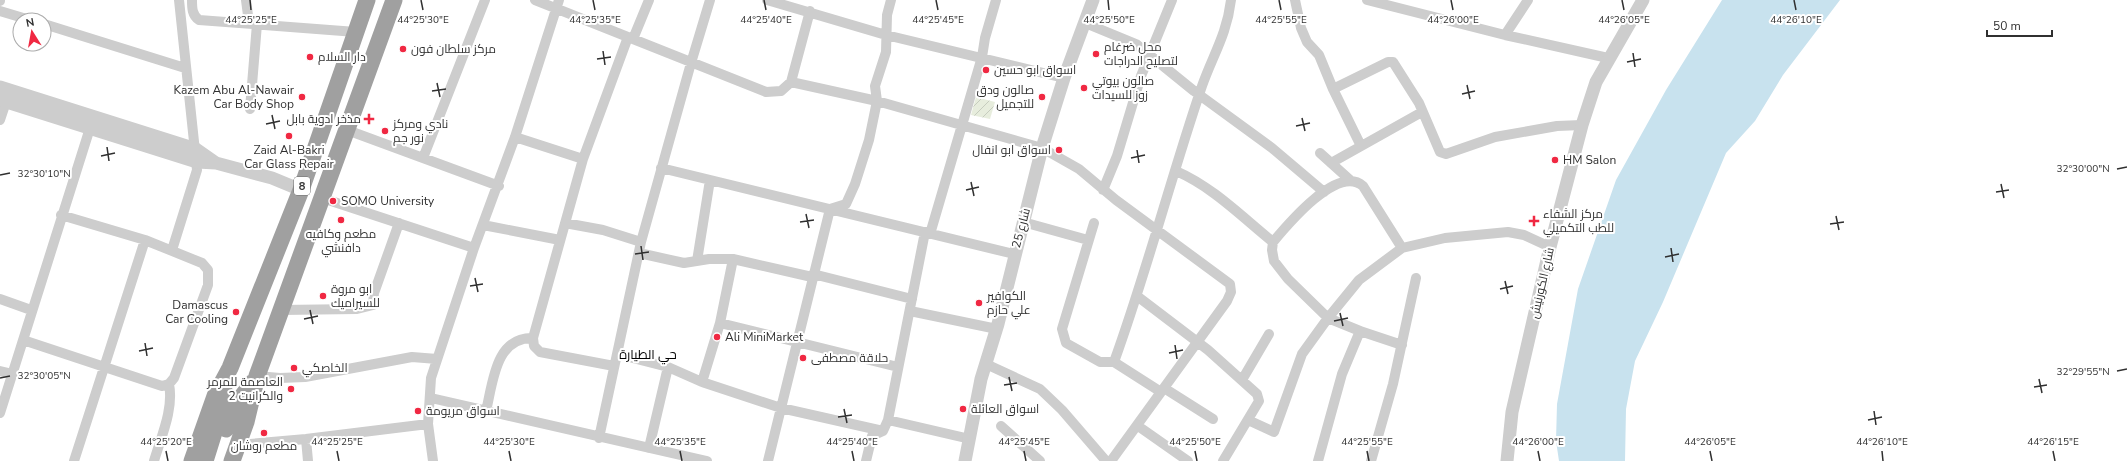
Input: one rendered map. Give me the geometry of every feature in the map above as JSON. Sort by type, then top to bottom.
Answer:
[{"type":"highway","name":"8","points":[[216,461],[224,421],[225,399],[230,368],[301,190],[367,0]]},
{"type":"highway","name":"8","points":[[205,461],[224,421],[257,376],[394,0]]},
{"type":"highway","points":[[192,461],[215,396],[230,368]]},
{"type":"highway","points":[[235,453],[246,422],[257,376]]},
{"type":"street","points":[[172,250],[197,170],[198,162],[185,68],[179,0]]},
{"type":"street","points":[[192,0],[192,11],[195,17],[199,20],[356,32]]},
{"type":"street","points":[[246,0],[253,23],[250,109]]},
{"type":"street","points":[[423,158],[485,0]]},
{"type":"street","points":[[535,0],[558,4],[630,38],[766,92],[781,91],[791,82],[810,11]]},
{"type":"street","points":[[614,366],[540,352],[534,346],[533,338],[583,159],[630,38],[648,0]]},
{"type":"street","points":[[599,438],[641,242],[690,63],[710,0]]},
{"type":"street","points":[[767,0],[810,11],[886,34],[1064,78]]},
{"type":"street","points":[[830,209],[846,204],[855,184],[869,140],[877,101],[875,86],[886,52],[887,15],[891,0]]},
{"type":"street","points":[[866,461],[872,436],[883,431],[888,420],[912,299],[928,233],[982,57],[985,38],[996,0]]},
{"type":"street","name":"شارع 25","points":[[965,461],[986,364],[997,329],[1014,254],[1042,148],[1064,78],[1093,0]]},
{"type":"street","points":[[1103,190],[1117,156],[1149,55],[1172,0]]},
{"type":"street","points":[[1114,362],[1137,296],[1202,86],[1220,45],[1231,0]]},
{"type":"street","points":[[1295,0],[1307,42],[1319,55],[1333,90],[1361,146]]},
{"type":"street","points":[[1367,0],[1505,35],[1608,58]]},
{"type":"street","points":[[1505,35],[1528,0]]},
{"type":"street","name":"شارع الكورنيش","points":[[1507,461],[1512,412],[1550,247],[1582,125],[1596,82],[1608,58],[1643,0]]},
{"type":"street","points":[[433,461],[428,424],[431,378],[474,248],[499,186],[558,4]]},
{"type":"street","points":[[0,11],[12,15]]},
{"type":"street","points":[[1085,23],[1136,44],[1200,96],[1272,148],[1324,192]]},
{"type":"street","points":[[52,26],[185,68]]},
{"type":"street","points":[[1333,90],[1388,62],[1393,62],[1419,103],[1440,152],[1446,154],[1495,137],[1557,126],[1582,125]]},
{"type":"street","points":[[791,82],[877,101],[1042,148],[1079,169],[1103,190],[1156,231],[1230,284],[1231,292],[1227,301],[1112,461]]},
{"type":"street","points":[[0,87],[196,149],[216,163]]},
{"type":"street","points":[[0,120],[3,101],[198,162],[216,163],[272,178],[301,190]]},
{"type":"street","points":[[1331,163],[1422,112]]},
{"type":"street","points":[[0,413],[61,215],[90,128]]},
{"type":"street","points":[[347,130],[499,186]]},
{"type":"street","points":[[515,137],[583,159]]},
{"type":"street","points":[[1320,153],[1350,180]]},
{"type":"street","points":[[661,168],[1014,254]]},
{"type":"street","points":[[1176,171],[1188,176],[1215,194],[1273,242]]},
{"type":"street","points":[[697,261],[710,180]]},
{"type":"street","points":[[1402,248],[1362,186],[1357,181],[1350,180],[1341,182],[1324,192],[1298,213],[1273,242],[1272,250],[1274,261],[1288,279],[1328,318],[1360,331],[1402,345]]},
{"type":"street","points":[[322,198],[474,248]]},
{"type":"street","points":[[768,461],[812,275],[830,209]]},
{"type":"street","points":[[23,340],[162,386],[169,384],[174,378],[206,292],[209,275],[206,267],[202,263],[145,240],[61,215]]},
{"type":"street","points":[[1023,222],[1088,240]]},
{"type":"street","points":[[281,310],[357,309],[373,305],[374,293],[399,223]]},
{"type":"street","points":[[565,223],[603,230],[641,242]]},
{"type":"street","points":[[1094,223],[1062,329],[1066,343],[1100,362],[1114,362],[1213,419]]},
{"type":"street","points":[[483,225],[560,240]]},
{"type":"street","points":[[1248,420],[1274,432],[1302,354],[1328,318],[1359,280],[1402,248],[1445,238],[1508,232],[1524,235],[1550,247]]},
{"type":"street","points":[[74,461],[145,240]]},
{"type":"street","points":[[639,253],[684,263],[709,259],[733,259],[812,275],[912,299]]},
{"type":"street","points":[[702,382],[720,323],[733,259]]},
{"type":"street","points":[[1371,461],[1386,410],[1402,345],[1416,278]]},
{"type":"street","points":[[1137,296],[1197,341],[1242,380],[1259,397],[1248,420],[1223,461]]},
{"type":"street","points":[[0,299],[31,310]]},
{"type":"street","points":[[910,311],[997,329]]},
{"type":"street","points":[[720,323],[898,367]]},
{"type":"street","points":[[1318,461],[1342,374],[1360,331]]},
{"type":"street","points":[[1242,380],[1269,334]]},
{"type":"street","points":[[486,411],[499,359],[508,345],[524,338],[533,338]]},
{"type":"street","points":[[617,354],[668,367],[702,382],[781,408],[883,431]]},
{"type":"street","points":[[257,376],[280,378],[305,377],[412,357],[437,359]]},
{"type":"street","points":[[986,364],[1040,389],[1062,410],[1106,461]]},
{"type":"street","points":[[649,448],[668,367]]},
{"type":"street","points":[[0,371],[13,374]]},
{"type":"street","points":[[154,461],[171,396],[169,384]]},
{"type":"street","points":[[430,398],[599,438],[707,461]]},
{"type":"street","points":[[888,420],[970,439]]},
{"type":"street","points":[[235,453],[306,440],[428,424]]},
{"type":"street","points":[[1001,426],[1040,461]]},
{"type":"street","points":[[1138,426],[1188,461]]},
{"type":"street","points":[[306,440],[308,461]]},
{"type":"green space","points":[[976,97],[995,102],[990,119],[971,115]]},
{"type":"water","points":[[1722,0],[1840,0],[1783,75],[1755,121],[1726,153],[1663,302],[1635,361],[1626,409],[1625,461],[1559,461],[1556,441],[1557,404],[1578,289],[1616,180],[1666,90]]},
{"type":"place","name":"مركز سلطان فون","points":[[403,49]]},
{"type":"place","name":"محل ضرغام لتصليح الدراجات","points":[[1096,54]]},
{"type":"place","name":"دار السلام","points":[[310,57]]},
{"type":"place","name":"اسواق ابو حسين","points":[[986,70]]},
{"type":"place","name":"صالون بيوتي زوز للسيدات","points":[[1084,88]]},
{"type":"place","name":"Kazem Abu Al-Nawair Car Body Shop","points":[[302,97]]},
{"type":"place","name":"صالون ودق للتجميل","points":[[1042,97]]},
{"type":"place","name":"مذخر ادوية بابل","points":[[369,119]]},
{"type":"place","name":"نادي ومركز نور جم","points":[[385,131]]},
{"type":"place","name":"Zaid Al-Bakri Car Glass Repair","points":[[289,136]]},
{"type":"place","name":"اسواق ابو انفال","points":[[1059,150]]},
{"type":"place","name":"HM Salon","points":[[1555,160]]},
{"type":"place","name":"SOMO University","points":[[333,201]]},
{"type":"place","name":"مطعم وكافيه دافنشي","points":[[341,220]]},
{"type":"place","name":"مركز الشفاء للطب التكميلي","points":[[1534,221]]},
{"type":"place","name":"ابو مروة للسيراميك","points":[[323,296]]},
{"type":"place","name":"الكوافير علي حازم","points":[[979,303]]},
{"type":"place","name":"Damascus Car Cooling","points":[[236,312]]},
{"type":"place","name":"Ali MiniMarket","points":[[717,337]]},
{"type":"place","name":"حلاقة مصطفى","points":[[803,358]]},
{"type":"place","name":"الخاصكي","points":[[294,368]]},
{"type":"place","name":"العاصمة للمرمر والكرانيت 2","points":[[291,389]]},
{"type":"place","name":"اسواق العائلة","points":[[963,409]]},
{"type":"place","name":"اسواق مريومة","points":[[418,411]]},
{"type":"place","name":"مطعم روشان","points":[[264,433]]},
{"type":"district","name":"حي الطيارة","points":[[648,355]]}]
